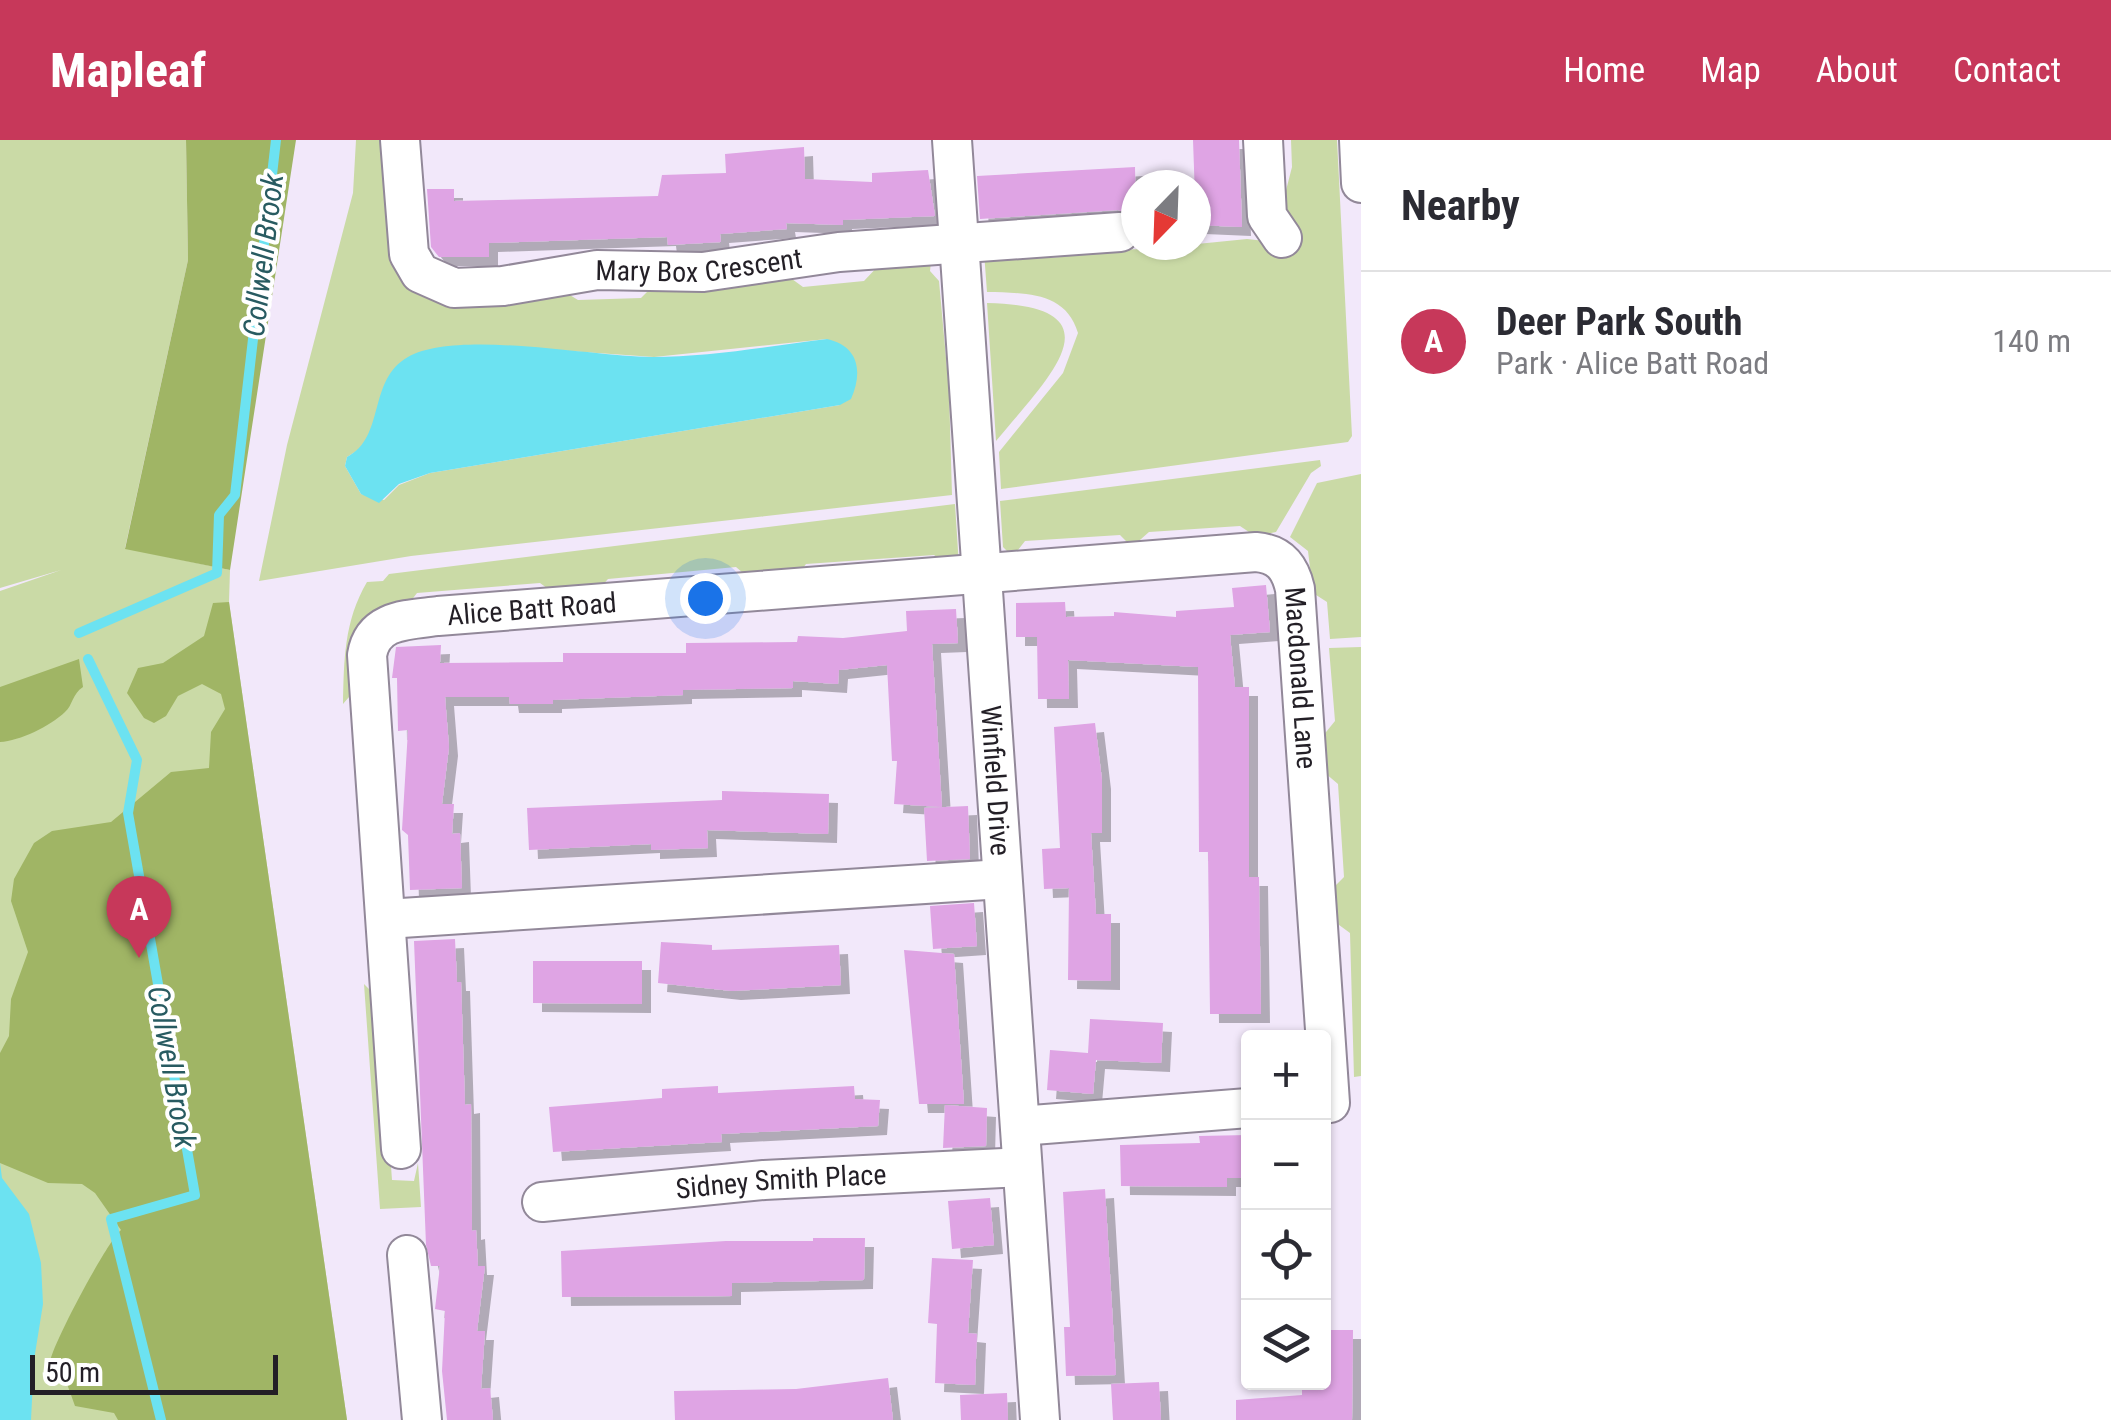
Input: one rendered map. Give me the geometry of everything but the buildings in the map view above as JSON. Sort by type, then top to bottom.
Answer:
[{"type":"street","name":"Mary Box Crescent","points":[[400,140],[408,254],[420,273],[454,288],[503,286],[597,270],[702,272],[786,257],[1120,232]]},
{"type":"street","name":"Winfield Drive","points":[[952,140],[1040,1420]]},
{"type":"street","points":[[1263,140],[1266,216],[1282,238]]},
{"type":"street","points":[[1359,140],[1361,183]]},
{"type":"street","name":"Macdonald Lane","points":[[981,576],[1256,552],[1269,553],[1287,566],[1294,589],[1338,1102]]},
{"type":"street","name":"Alice Batt Road","points":[[401,1150],[367,655],[369,642],[385,626],[438,616],[981,576]]},
{"type":"street","points":[[386,920],[1002,879]]},
{"type":"street","points":[[1020,1126],[1241,1109]]},
{"type":"street","name":"Sidney Smith Place","points":[[542,1202],[764,1180],[1022,1166]]},
{"type":"street","points":[[407,1255],[422,1420]]},
{"type":"green space","points":[[0,140],[186,140],[188,260],[125,548],[230,570],[229,602],[347,1420],[0,1420],[0,591],[61,570],[0,588]]},
{"type":"green space","points":[[186,140],[296,140],[230,570],[125,549],[188,260]]},
{"type":"green space","points":[[356,140],[387,140],[397,261],[555,286],[578,300],[641,298],[658,281],[781,271],[803,287],[864,281],[881,263],[931,262],[930,271],[939,281],[949,391],[952,495],[411,556],[259,581],[287,445],[353,193]],"holes":[[[827,339],[840,405],[430,473],[399,485],[384,500],[361,494],[345,466],[347,457],[363,447],[430,350],[496,346],[654,357]]]},
{"type":"green space","points":[[1291,140],[1337,140],[1352,436],[1348,442],[1001,489],[999,452],[1063,373],[1078,333],[1072,319],[1054,302],[1029,294],[987,292],[984,252],[1005,260],[1062,257],[1070,251],[1121,250],[1121,260],[1211,260],[1211,243],[1247,239],[1291,244],[1283,202],[1292,167]]},
{"type":"green space","points":[[987,303],[1030,307],[1054,317],[1064,332],[1062,351],[1052,372],[996,441]]},
{"type":"green space","points":[[1320,460],[1321,466],[1311,473],[1276,532],[1255,536],[1240,526],[1149,532],[1132,547],[1120,535],[1025,541],[1018,550],[1007,551],[1003,547],[1000,501]]},
{"type":"green space","points":[[1361,474],[1361,637],[1330,639],[1327,602],[1313,593],[1308,551],[1290,537],[1317,483]]},
{"type":"green space","points":[[955,504],[959,566],[948,566],[934,555],[806,564],[797,576],[750,579],[736,567],[608,579],[597,591],[555,594],[540,583],[417,593],[407,606],[372,614],[356,630],[355,690],[343,704],[345,656],[354,611],[367,582],[383,581],[389,574]]},
{"type":"green space","points":[[229,602],[347,1420],[118,1420],[114,1413],[75,1406],[62,1370],[50,1362],[81,1293],[121,1230],[95,1193],[82,1184],[48,1183],[0,1163],[0,1053],[9,1036],[11,999],[28,952],[11,901],[14,879],[34,843],[52,831],[111,822],[171,772],[209,768],[211,732],[225,709],[221,694],[202,684],[178,696],[166,716],[154,723],[144,718],[127,693],[138,668],[163,663],[204,636],[213,603]]},
{"type":"green space","points":[[1361,647],[1361,1076],[1354,1077],[1350,933],[1335,922],[1333,888],[1344,877],[1338,784],[1325,773],[1322,737],[1335,721],[1329,648]]},
{"type":"green space","points":[[79,659],[83,687],[65,712],[34,732],[0,742],[0,687]]},
{"type":"green space","points":[[364,984],[379,999],[392,1180],[414,1181],[418,1163],[421,1207],[380,1209]]},
{"type":"water","points":[[827,339],[846,348],[856,362],[855,389],[851,399],[840,405],[430,473],[399,484],[379,503],[361,494],[345,466],[347,457],[367,436],[381,393],[395,367],[430,349],[458,345],[526,346],[674,357]]},
{"type":"water","points":[[0,1163],[2,1178],[29,1214],[41,1263],[43,1304],[34,1360],[31,1420],[0,1420]]},
{"type":"waterway","name":"Collwell Brook","points":[[79,633],[217,573],[219,515],[235,495],[276,140]]},
{"type":"waterway","name":"Collwell Brook","points":[[88,659],[137,760],[128,813],[195,1195],[111,1219],[161,1420]]},
{"type":"place","name":"Deer Park South","points":[[139,958]]}]
